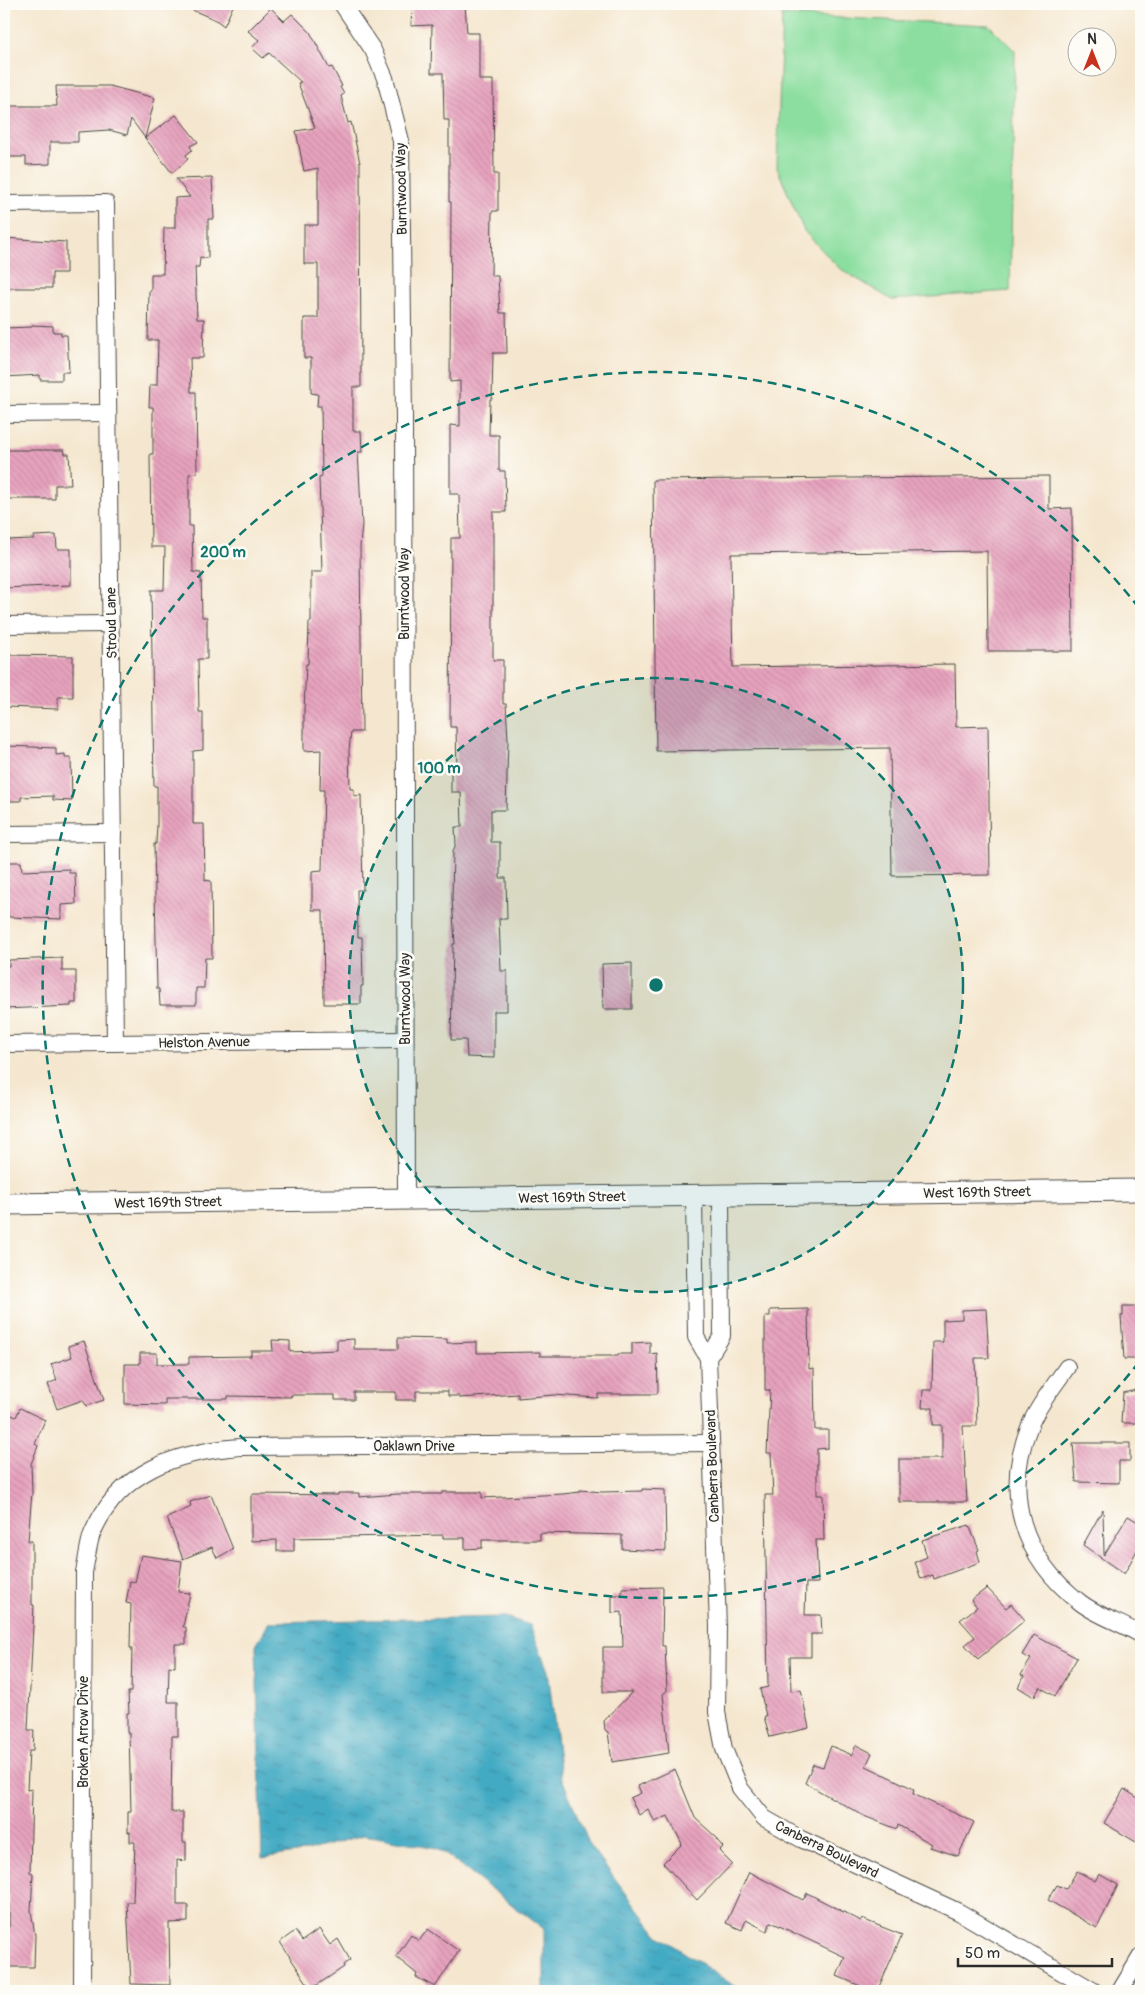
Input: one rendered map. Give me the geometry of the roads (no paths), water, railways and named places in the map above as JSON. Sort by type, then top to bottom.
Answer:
[{"type":"street","name":"Burntwood Way","points":[[342,4],[373,50],[385,78],[401,141],[404,418],[406,1198]]},
{"type":"street","name":"Stroud Lane","points":[[4,204],[106,203],[115,1043]]},
{"type":"street","points":[[4,414],[108,412]]},
{"type":"street","points":[[4,625],[111,624]]},
{"type":"street","points":[[4,834],[113,833]]},
{"type":"street","name":"Helston Avenue","points":[[4,1044],[405,1040]]},
{"type":"street","name":"West 169th Street","points":[[4,1204],[1141,1190]]},
{"type":"street","name":"Canberra Boulevard","points":[[694,1195],[696,1337],[708,1358],[718,1627],[717,1712],[724,1748],[740,1788],[764,1818],[800,1839],[959,1912],[1094,1991]]},
{"type":"street","points":[[708,1358],[722,1336],[721,1195]]},
{"type":"street","points":[[1067,1367],[1030,1424],[1020,1463],[1017,1494],[1022,1527],[1038,1557],[1059,1584],[1083,1604],[1141,1635]]},
{"type":"street","name":"Oaklawn Drive","points":[[127,1486],[146,1469],[205,1450],[240,1447],[711,1442]]},
{"type":"street","name":"Broken Arrow Drive","points":[[82,1991],[84,1572],[92,1534],[110,1504],[127,1486]]},
{"type":"street","points":[[1120,1991],[1141,1956]]},
{"type":"water","points":[[505,1617],[530,1625],[548,1671],[561,1776],[590,1846],[658,1935],[742,1991],[544,1991],[544,1929],[437,1848],[364,1835],[303,1852],[262,1858],[256,1646],[269,1622]]}]
